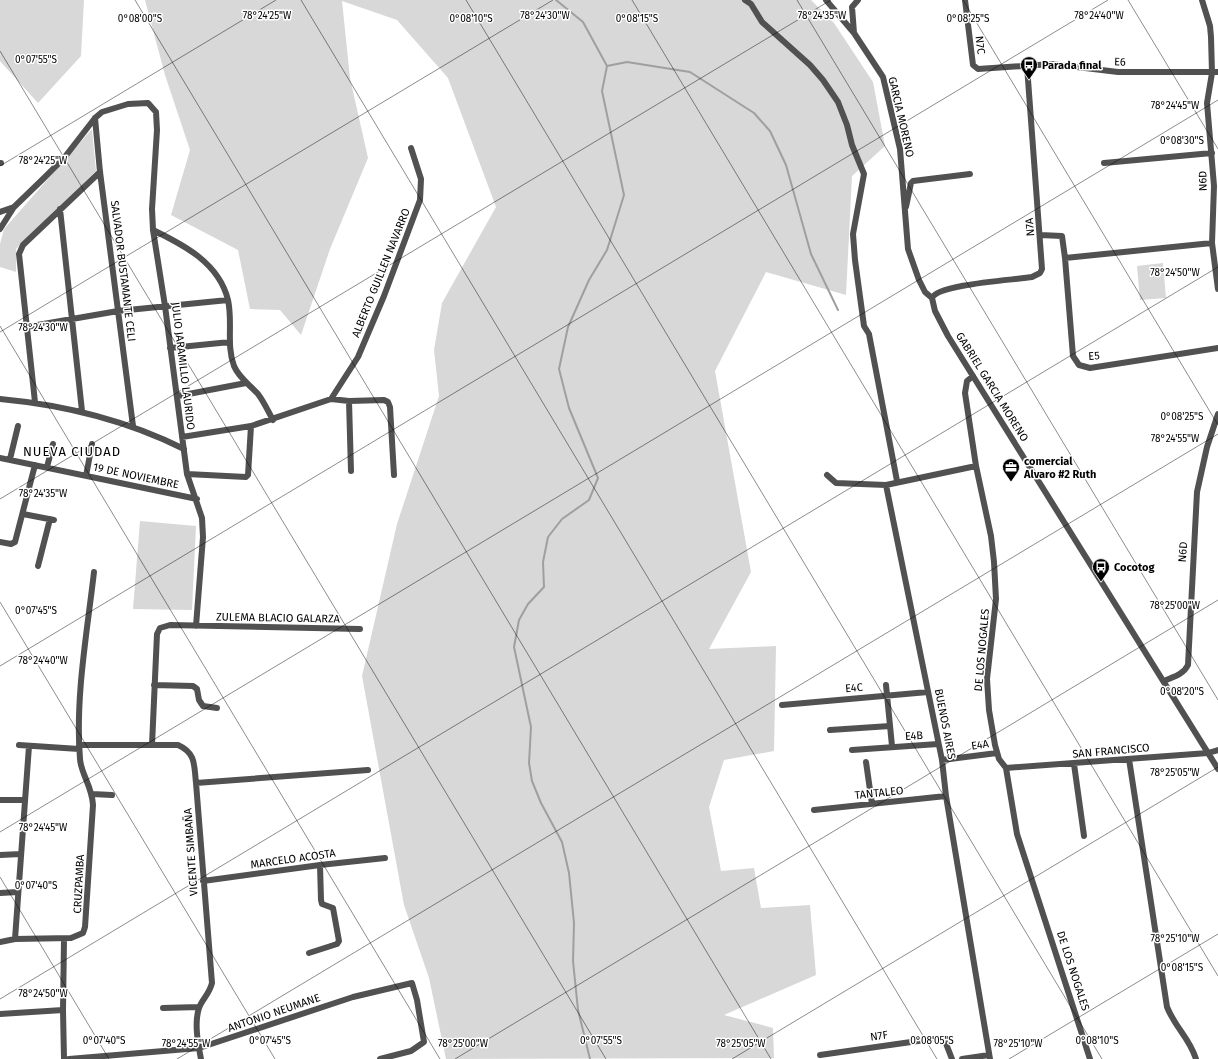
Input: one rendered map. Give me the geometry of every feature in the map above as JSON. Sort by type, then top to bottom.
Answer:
[{"type":"street","points":[[745,0],[751,4],[762,22],[810,65],[823,80],[838,102],[864,174],[853,234],[855,260],[864,326],[869,334],[897,481]]},
{"type":"street","name":"GARCIA MORENO","points":[[826,0],[854,33],[883,77],[900,149],[904,212],[910,258],[925,292],[932,298]]},
{"type":"street","points":[[854,33],[852,7],[858,0]]},
{"type":"street","name":"N7C","points":[[965,0],[973,65],[975,68]]},
{"type":"street","name":"N6D","points":[[1202,0],[1210,26],[1215,72],[1207,103],[1214,186],[1212,243],[1218,290]]},
{"type":"street","name":"E6","points":[[975,68],[985,70],[1052,64],[1118,72],[1215,72]]},
{"type":"street","name":"N7A","points":[[932,298],[936,292],[946,289],[1037,275],[1042,269],[1027,66]]},
{"type":"street","name":"JULIO JARAMILLO LAURIDO","points":[[95,118],[102,112],[128,104],[148,103],[154,107],[156,112],[157,130],[152,209],[153,230],[178,396],[187,474],[197,499],[202,518],[203,537],[196,626]]},
{"type":"street","points":[[0,229],[14,207],[64,158],[95,118]]},
{"type":"street","name":"SALVADOR BUSTAMANTE CELI","points":[[95,118],[100,172],[133,426]]},
{"type":"street","name":"ALBERTO GUILLEN NAVARRO","points":[[331,399],[358,357],[384,296],[420,200],[421,179],[411,148]]},
{"type":"street","points":[[1104,164],[1212,153]]},
{"type":"street","points":[[35,402],[19,254],[23,245],[100,172]]},
{"type":"street","points":[[904,212],[911,183],[913,181],[970,174]]},
{"type":"street","points":[[0,212],[14,207]]},
{"type":"street","points":[[60,209],[82,411]]},
{"type":"street","points":[[153,230],[183,244],[202,258],[212,268],[228,300],[230,342],[235,368],[246,384],[262,400],[273,420]]},
{"type":"street","name":"E5","points":[[1040,235],[1062,236],[1073,356],[1079,365],[1090,368],[1218,348]]},
{"type":"street","points":[[1065,258],[1212,243]]},
{"type":"street","name":"GABRIEL GARCIA MORENO","points":[[932,298],[935,311],[973,376],[1218,769]]},
{"type":"street","points":[[26,327],[118,311],[228,300]]},
{"type":"street","points":[[170,348],[230,342]]},
{"type":"street","name":"DE LOS NOGALES","points":[[973,376],[967,382],[965,393],[976,466],[991,536],[996,588],[988,679],[989,710],[997,753],[1000,762],[1006,768],[1017,834],[1090,1059]]},
{"type":"street","points":[[178,396],[246,384]]},
{"type":"street","points":[[0,399],[35,402],[82,411],[133,426],[184,449]]},
{"type":"street","points":[[182,438],[251,426],[273,420],[331,399],[349,401],[384,400],[388,402],[390,407],[394,475]]},
{"type":"street","points":[[349,401],[351,471]]},
{"type":"street","name":"N6D","points":[[1164,681],[1177,676],[1186,669],[1188,665],[1197,492],[1207,447],[1218,414]]},
{"type":"street","points":[[10,459],[18,426]]},
{"type":"street","points":[[187,474],[246,477],[248,475],[251,426]]},
{"type":"street","points":[[47,467],[53,444]]},
{"type":"street","points":[[86,476],[92,444]]},
{"type":"street","name":"19 DE NOVIEMBRE","points":[[0,458],[197,499]]},
{"type":"street","points":[[0,542],[11,544],[16,539],[35,465]]},
{"type":"street","points":[[828,475],[836,483],[886,485],[897,481],[976,466]]},
{"type":"street","name":"BUENOS AIRES","points":[[886,485],[942,760],[946,796],[990,1057]]},
{"type":"street","points":[[22,514],[52,520],[38,566]]},
{"type":"street","name":"CRUZPAMBA","points":[[64,939],[77,936],[83,932],[88,915],[92,794],[80,761],[80,747],[78,739],[79,707],[94,572]]},
{"type":"street","name":"ZULEMA BLACIO GALARZA","points":[[154,685],[158,630],[170,625],[360,629]]},
{"type":"street","points":[[886,684],[892,746]]},
{"type":"street","points":[[152,745],[154,685],[193,686],[197,689],[199,700],[203,706],[217,708]]},
{"type":"street","name":"E4C","points":[[782,705],[928,692]]},
{"type":"street","points":[[830,730],[890,726]]},
{"type":"street","name":"E4B","points":[[852,750],[892,746],[938,744]]},
{"type":"street","name":"VICENTE SIMBAÑA","points":[[19,745],[80,747],[178,745],[186,748],[193,759],[196,783],[212,983],[210,993],[199,1006]]},
{"type":"street","points":[[15,939],[29,746]]},
{"type":"street","name":"SAN FRANCISCO","points":[[1006,768],[1208,753],[1218,750]]},
{"type":"street","name":"E4A","points":[[942,760],[997,753]]},
{"type":"street","points":[[1129,759],[1167,1007],[1177,1027],[1190,1042],[1196,1059]]},
{"type":"street","points":[[866,762],[872,804]]},
{"type":"street","points":[[1074,764],[1084,836]]},
{"type":"street","points":[[196,783],[368,770]]},
{"type":"street","points":[[92,794],[112,795]]},
{"type":"street","name":"TANTALEO","points":[[814,810],[946,796]]},
{"type":"street","points":[[0,800],[25,800]]},
{"type":"street","points":[[0,855],[21,854]]},
{"type":"street","name":"MARCELO ACOSTA","points":[[203,882],[320,865],[385,858]]},
{"type":"street","points":[[309,953],[337,944],[340,941],[333,908],[322,904],[320,865]]},
{"type":"street","points":[[0,893],[18,892]]},
{"type":"street","points":[[0,942],[15,939],[64,939],[62,1010],[64,1059]]},
{"type":"street","name":"ANTONIO NEUMANE","points":[[69,1059],[199,1048],[353,997],[412,983],[417,1000],[424,1042],[411,1051],[380,1059]]},
{"type":"street","points":[[163,1008],[199,1006],[197,1020],[201,1059]]},
{"type":"street","points":[[0,1014],[62,1010]]},
{"type":"street","name":"N7F","points":[[820,1055],[939,1038],[945,1041],[952,1059]]},
{"type":"street","points":[[962,1059],[990,1057]]},
{"type":"shaded area","points":[[0,0],[84,0],[81,56],[38,103],[0,61]]},
{"type":"shaded area","points":[[145,0],[811,0],[834,23],[873,82],[885,146],[852,176],[846,295],[766,272],[715,371],[751,572],[709,649],[776,646],[774,751],[724,760],[709,807],[721,871],[754,868],[761,908],[810,905],[816,975],[724,1015],[773,1028],[774,1058],[446,1059],[429,978],[404,905],[362,676],[397,524],[439,396],[434,350],[442,303],[496,207],[448,78],[397,20],[342,1],[350,78],[368,158],[330,249],[301,335],[280,310],[250,309],[238,250],[171,215],[190,150],[165,75]]},
{"type":"shaded area","points":[[92,129],[96,171],[16,249],[16,272],[0,267],[0,244],[4,229]]},
{"type":"shaded area","points":[[1163,263],[1166,298],[1140,300],[1137,266]]},
{"type":"shaded area","points":[[140,521],[196,526],[192,610],[133,609]]},
{"type":"waterway","points":[[556,0],[583,22],[607,66],[602,91],[624,195],[607,250],[589,280],[568,327],[559,369],[569,408],[598,478],[589,500],[562,519],[548,537],[543,562],[544,587],[528,604],[519,620],[514,647],[531,727],[529,763],[532,781],[541,803],[562,842],[569,873],[574,923],[573,961],[578,1010],[590,1059]]},
{"type":"waterway","points":[[607,66],[627,62],[690,72],[754,113],[770,131],[786,165],[811,254],[838,310]]},
{"type":"place","name":"Parada final","points":[[1029,80]]},
{"type":"place","name":"comercial Alvaro #2 Ruth","points":[[1011,482]]},
{"type":"place","name":"Cocotog","points":[[1101,582]]},
{"type":"district","name":"NUEVA CIUDAD","points":[[72,451]]}]
